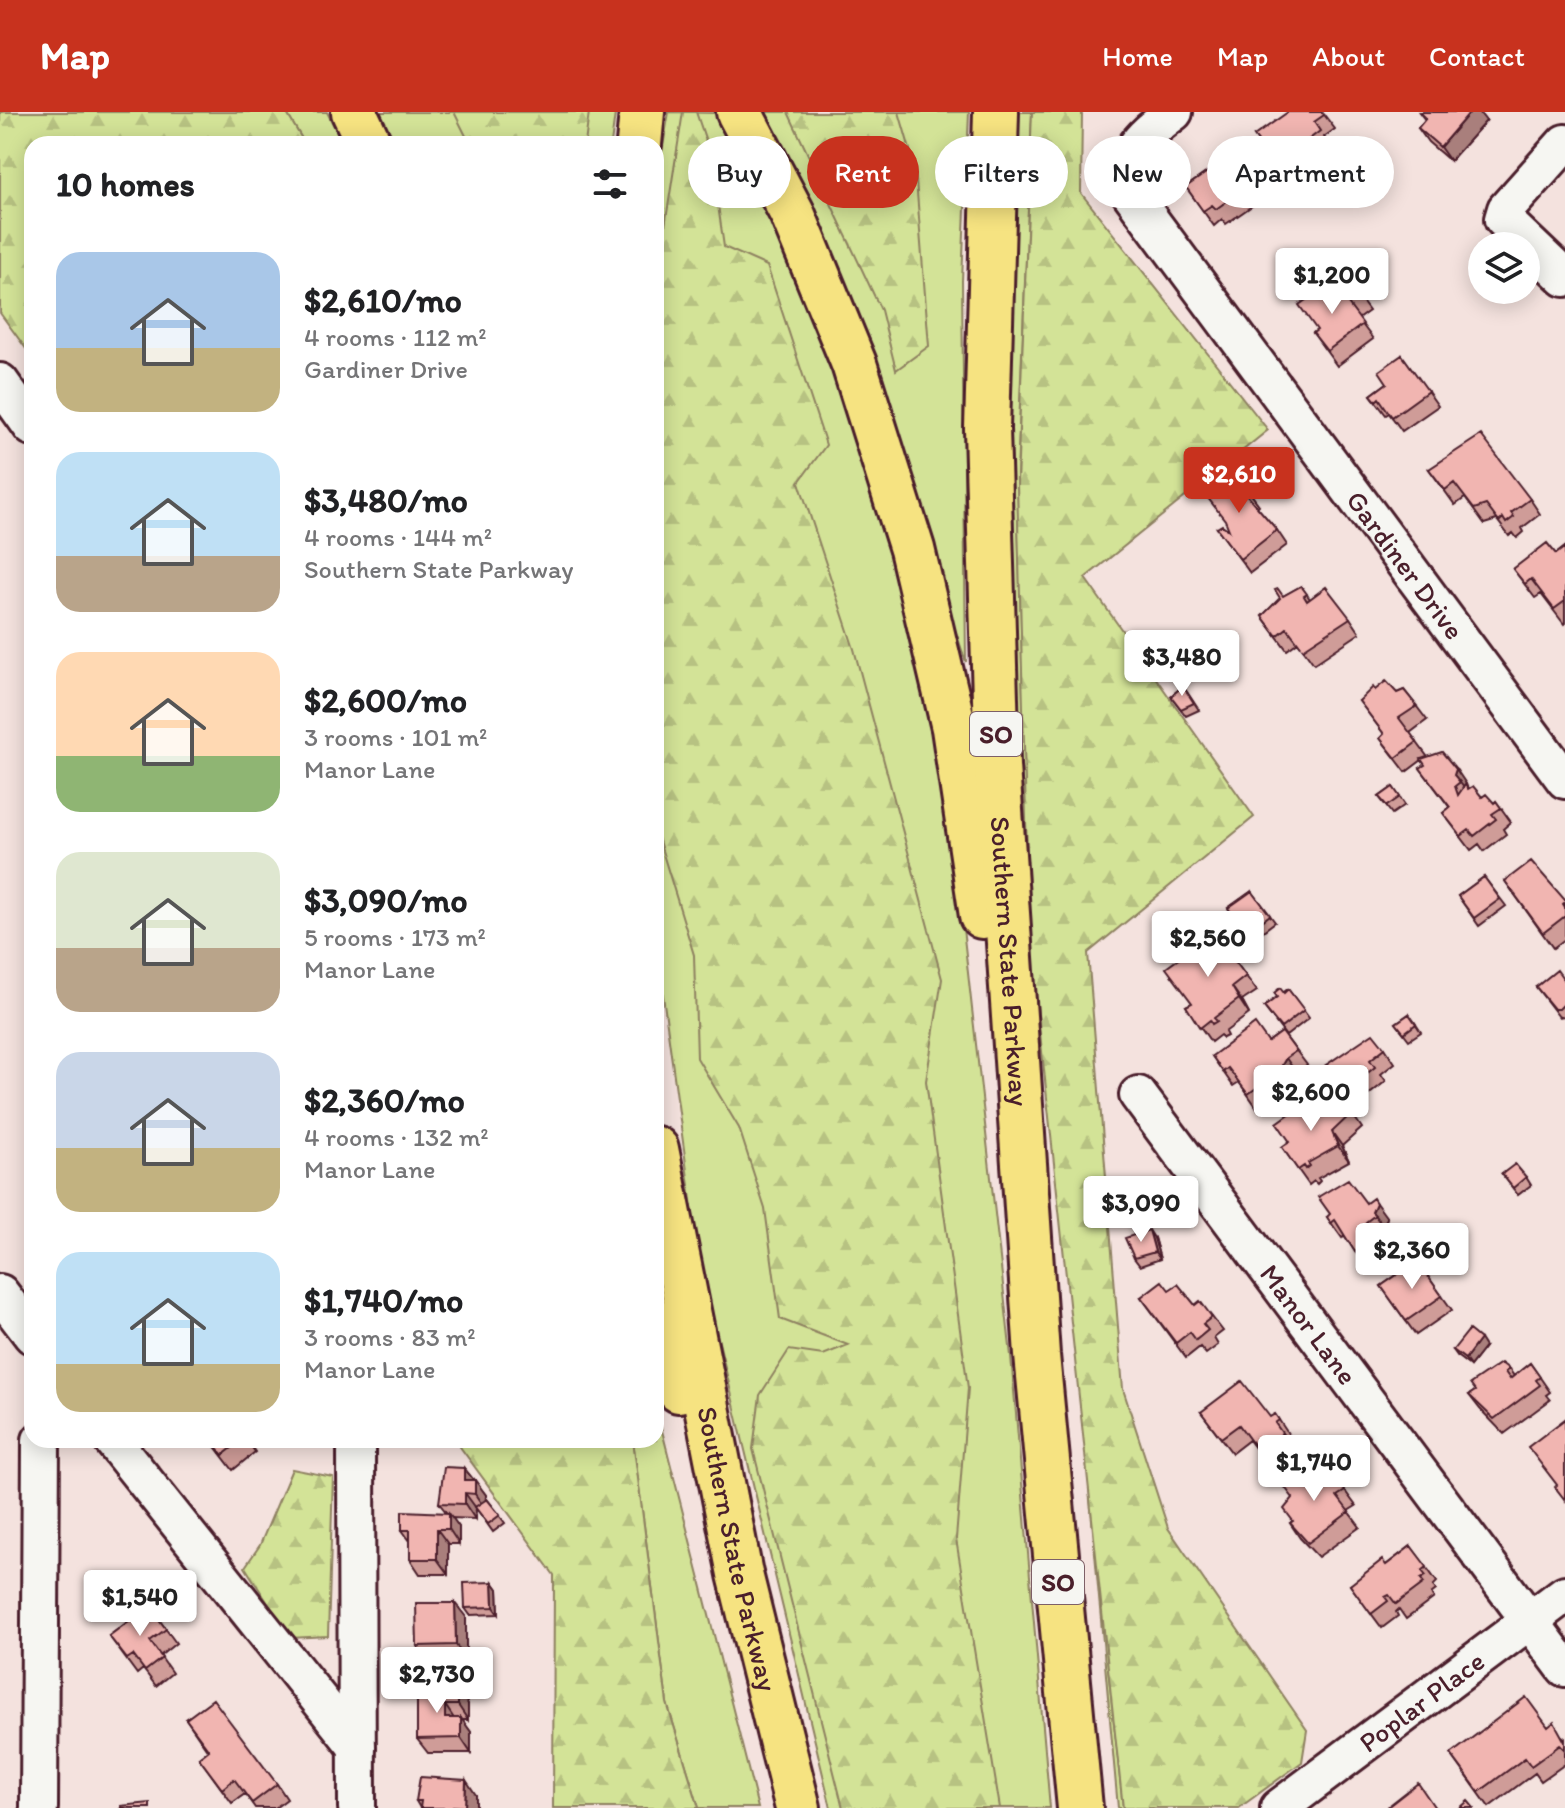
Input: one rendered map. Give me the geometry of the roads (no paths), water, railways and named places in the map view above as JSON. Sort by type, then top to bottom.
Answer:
[{"type":"highway","points":[[354,112],[365,136]]},
{"type":"highway","points":[[739,112],[792,213],[854,364],[912,549],[954,728],[986,943],[1037,1355]]},
{"type":"highway","name":"Southern State Parkway","points":[[996,112],[989,262],[987,429],[997,766],[1037,1355],[1080,1808]]},
{"type":"highway","name":"Southern State Parkway","points":[[664,1189],[740,1574],[798,1808]]},
{"type":"highway","points":[[664,1346],[740,1574]]},
{"type":"street","name":"Gardiner Drive","points":[[1174,112],[1136,146],[1128,159],[1126,174],[1131,194],[1565,780]]},
{"type":"street","points":[[1565,143],[1506,209],[1503,219],[1565,278]]},
{"type":"street","points":[[0,382],[24,416]]},
{"type":"street","name":"Manor Lane","points":[[1138,1095],[1565,1668]]},
{"type":"street","points":[[0,1293],[24,1324]]},
{"type":"street","points":[[39,1808],[41,1448]]},
{"type":"street","points":[[118,1448],[357,1747]]},
{"type":"street","points":[[356,1448],[357,1808]]},
{"type":"street","name":"Poplar Place","points":[[1279,1808],[1565,1594]]}]
